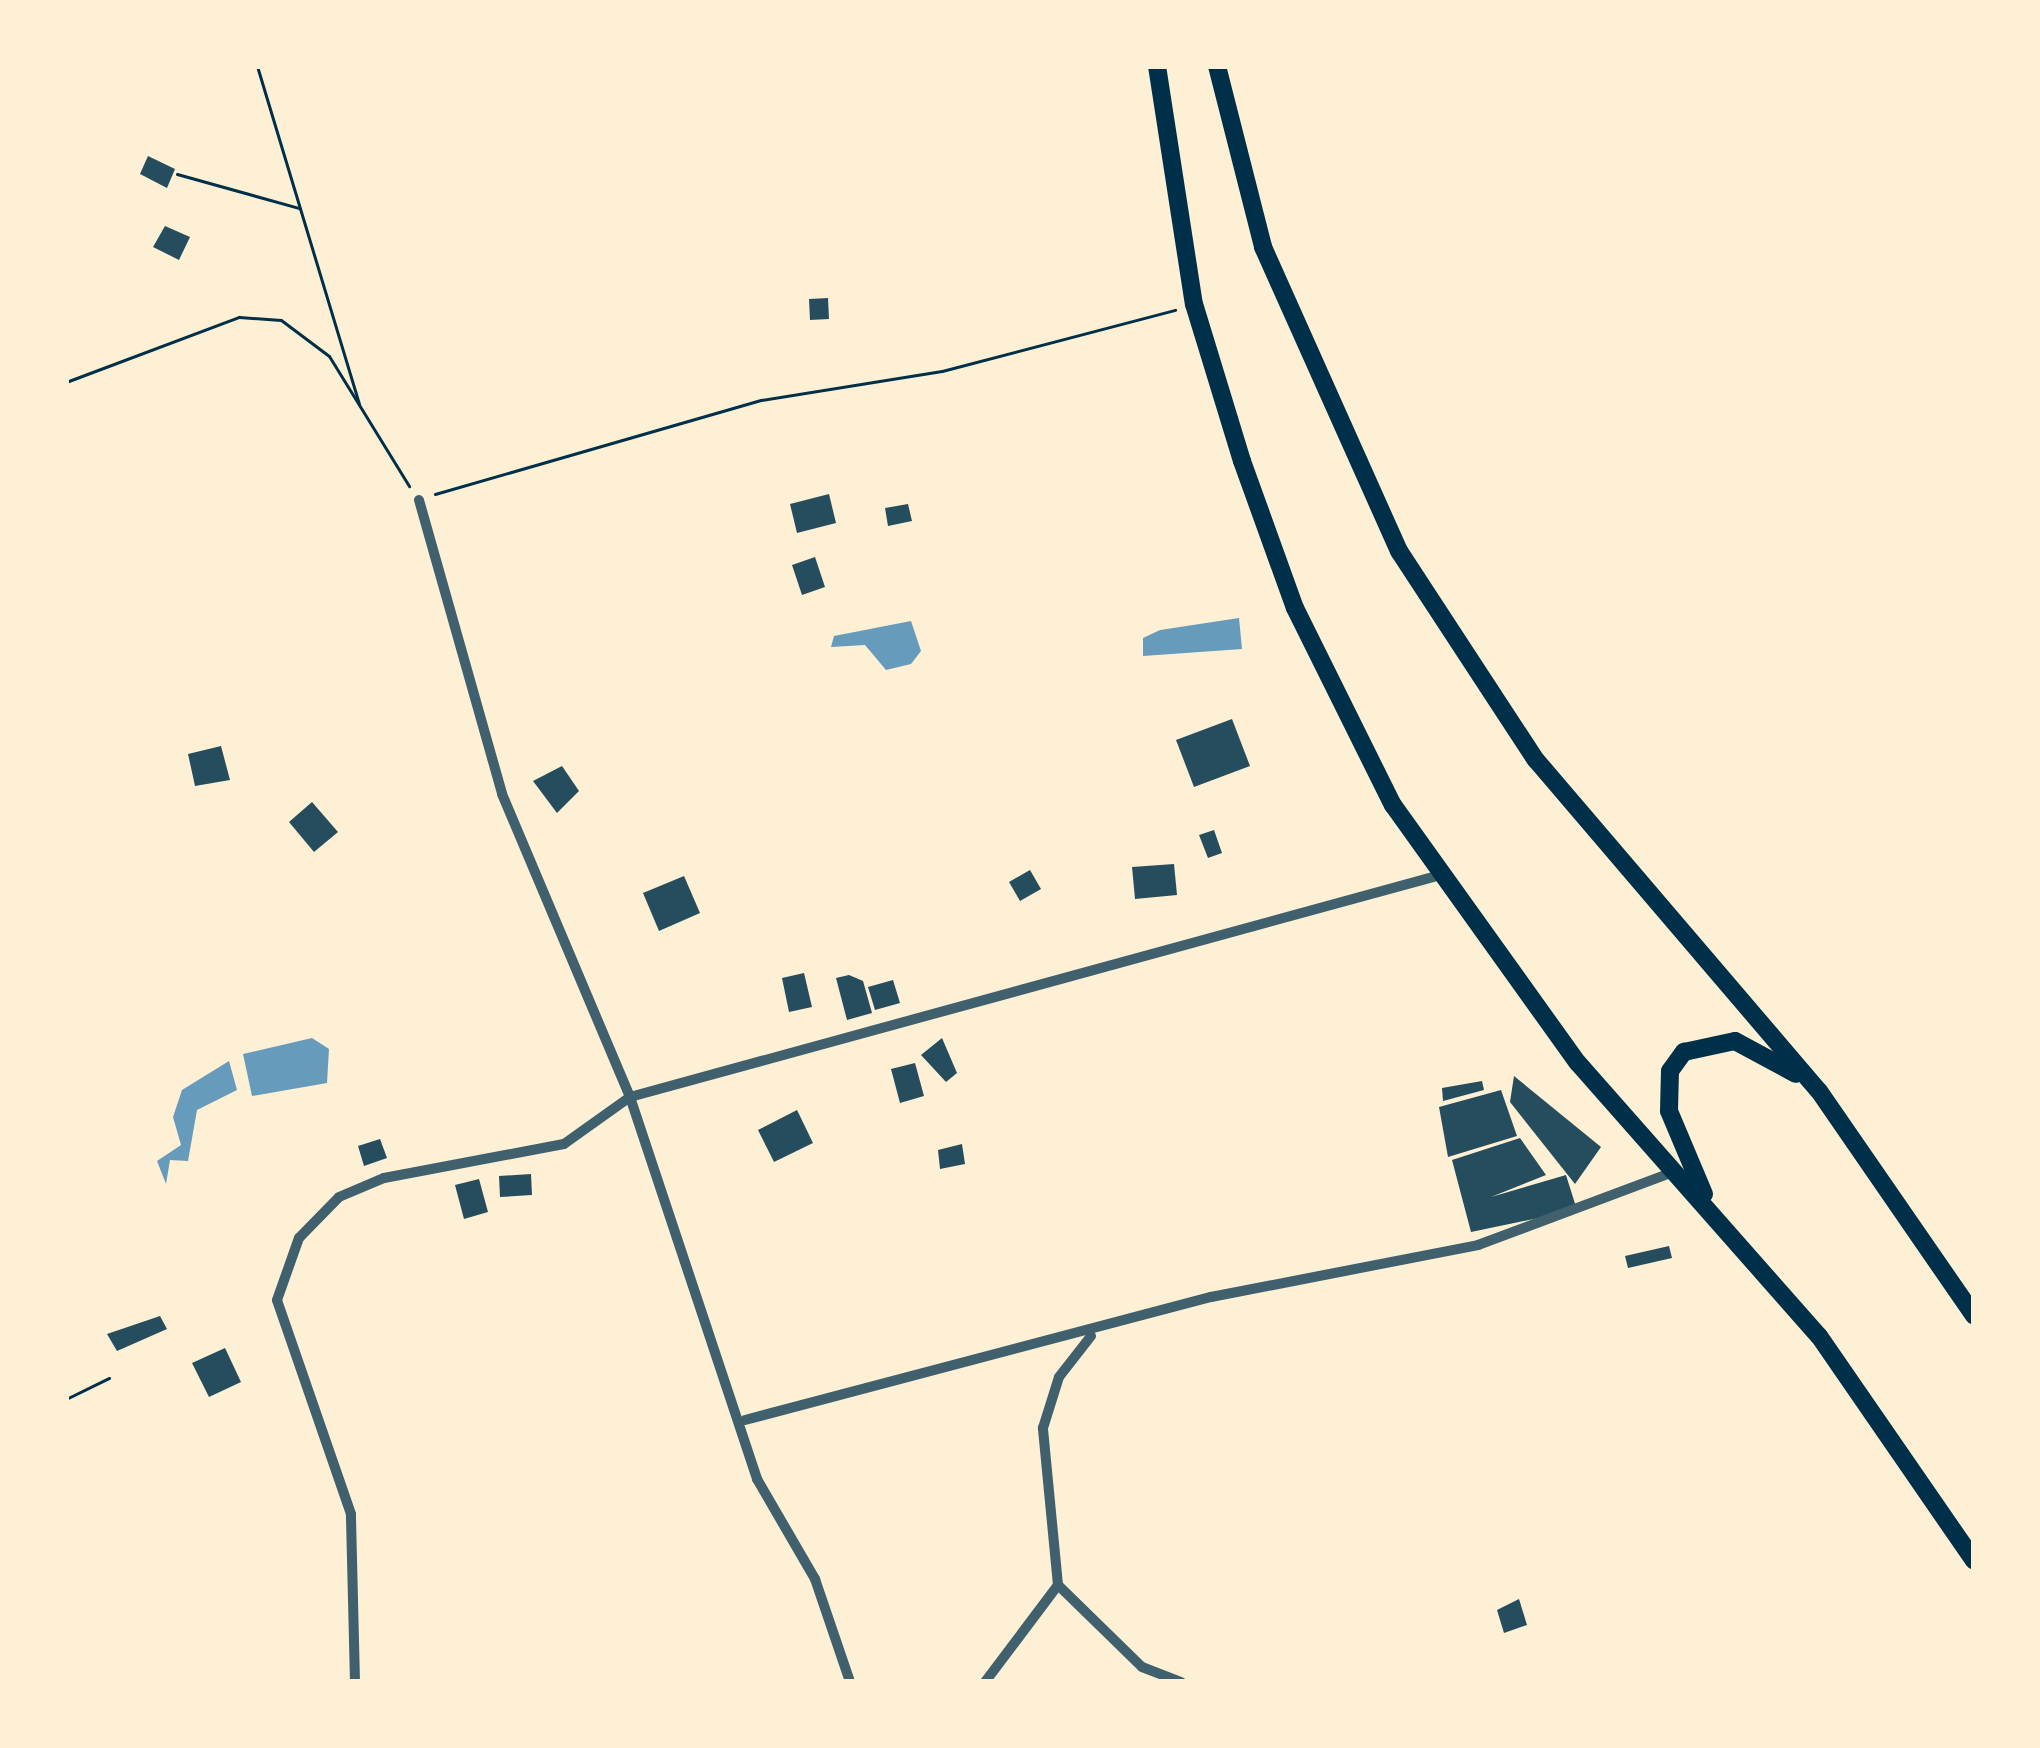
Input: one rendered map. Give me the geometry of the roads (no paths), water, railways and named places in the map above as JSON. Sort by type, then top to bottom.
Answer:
[{"type":"highway","points":[[1157,66],[1194,304],[1295,608],[1437,876],[1673,1172],[1711,1206],[1819,1336],[1974,1561]]},
{"type":"highway","points":[[1217,66],[1263,247],[1399,551],[1536,760],[1819,1091],[1974,1316]]},
{"type":"highway","points":[[1711,1206],[1669,1112],[1670,1071],[1684,1052],[1735,1041],[1819,1091]]},
{"type":"street","points":[[419,500],[502,794],[630,1097],[745,1420],[757,1479],[815,1579],[850,1682]]},
{"type":"street","points":[[355,1682],[351,1514],[282,1319],[284,1267],[320,1214],[361,1185],[564,1144],[630,1097],[1437,876]]},
{"type":"street","points":[[745,1420],[1094,1334],[1211,1297],[1478,1245],[1673,1172]]},
{"type":"street","points":[[1094,1334],[1059,1377],[1043,1428],[1058,1585],[1142,1667],[1181,1682]]},
{"type":"street","points":[[985,1682],[1058,1585]]},
{"type":"water","points":[[1239,618],[1242,649],[1143,656],[1143,638],[1160,630]]},
{"type":"water","points":[[911,621],[921,651],[911,664],[886,670],[865,645],[831,647],[834,636]]},
{"type":"water","points":[[312,1038],[329,1049],[327,1083],[252,1096],[243,1054]]},
{"type":"water","points":[[229,1061],[237,1090],[197,1110],[188,1161],[170,1160],[166,1184],[157,1161],[181,1145],[173,1117],[182,1090]]}]
